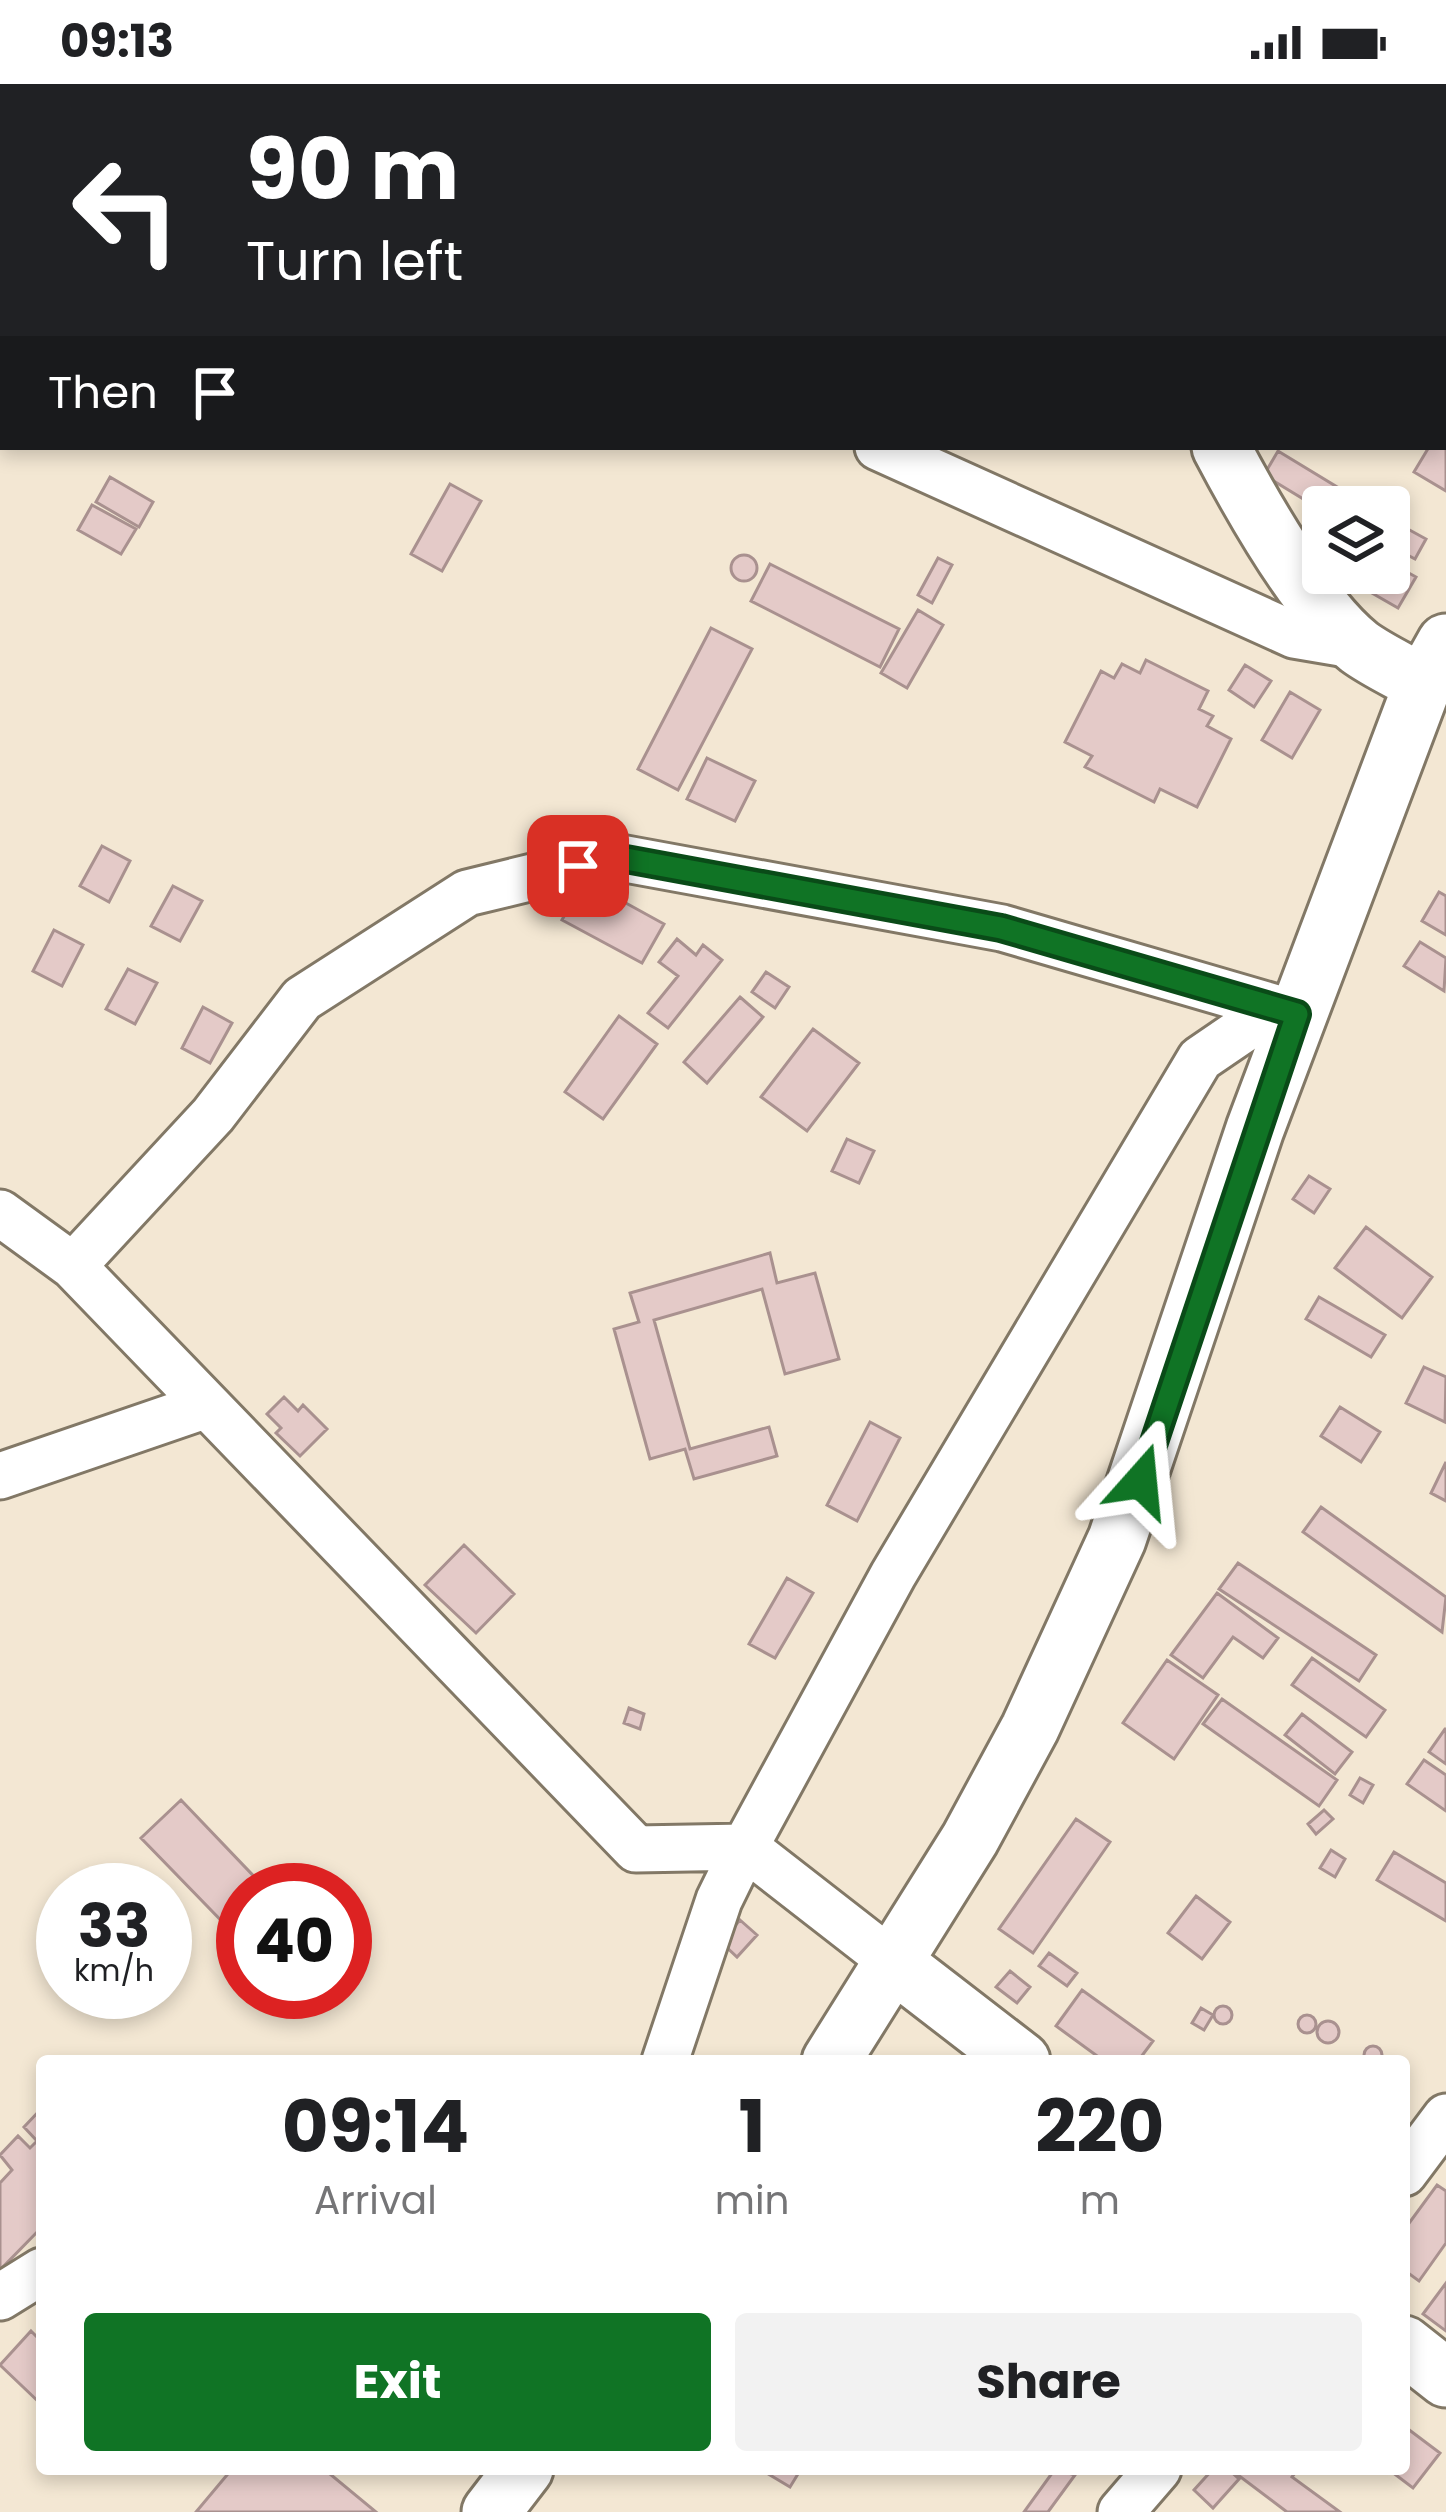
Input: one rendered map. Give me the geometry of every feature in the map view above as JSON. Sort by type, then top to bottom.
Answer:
[{"type":"street","points":[[835,2055],[894,1963],[1030,1728],[1117,1539],[1297,1014],[1435,664],[1294,634],[885,450]]},
{"type":"street","points":[[1223,450],[1290,562],[1358,646]]},
{"type":"street","points":[[73,1266],[212,1114],[302,999],[466,892],[615,857],[1001,928],[1297,1014]]},
{"type":"street","points":[[667,2055],[719,1900],[746,1847],[893,1575],[1200,1060],[1247,1027],[1297,1014]]},
{"type":"street","points":[[0,1213],[73,1266],[636,1849],[746,1847],[1014,2055]]},
{"type":"street","points":[[0,1476],[207,1405]]},
{"type":"street","points":[[1410,2166],[1446,2117]]},
{"type":"street","points":[[0,2296],[36,2275]]},
{"type":"street","points":[[1410,2350],[1446,2378]]},
{"type":"street","points":[[491,2512],[519,2475]]},
{"type":"street","points":[[1121,2512],[1153,2475]]},
{"type":"building","points":[[1427,450],[1446,450],[1446,491],[1414,472]]},
{"type":"building","points":[[1278,451],[1336,486],[1302,486],[1302,498],[1264,475]]},
{"type":"building","points":[[110,477],[153,502],[139,527],[96,502]]},
{"type":"building","points":[[450,484],[481,501],[442,571],[411,554]]},
{"type":"building","points":[[92,505],[136,529],[121,554],[78,530]]},
{"type":"building","points":[[1410,530],[1426,539],[1415,559],[1410,556]]},
{"type":"building","points":[[744,555],[757,568],[744,581],[731,568]]},
{"type":"building","points":[[938,558],[952,565],[932,603],[918,595]]},
{"type":"building","points":[[770,564],[899,629],[880,667],[751,601]]},
{"type":"building","points":[[1374,594],[1406,594],[1398,608]]},
{"type":"building","points":[[918,610],[943,625],[907,688],[881,673]]},
{"type":"building","points":[[711,628],[752,649],[678,790],[638,769]]},
{"type":"building","points":[[1146,660],[1208,691],[1199,709],[1213,716],[1207,726],[1231,739],[1197,807],[1160,789],[1154,802],[1085,767],[1092,756],[1065,742],[1101,671],[1114,678],[1122,664],[1140,673]]},
{"type":"building","points":[[1245,665],[1271,681],[1254,707],[1229,690]]},
{"type":"building","points":[[1290,692],[1320,710],[1292,758],[1262,740]]},
{"type":"building","points":[[707,758],[755,781],[735,821],[687,799]]},
{"type":"building","points":[[102,846],[130,861],[109,902],[80,886]]},
{"type":"building","points":[[584,880],[664,924],[642,963],[562,920]]},
{"type":"building","points":[[173,886],[202,901],[180,941],[151,926]]},
{"type":"building","points":[[1439,892],[1446,896],[1446,935],[1422,921]]},
{"type":"building","points":[[54,930],[83,945],[62,986],[33,971]]},
{"type":"building","points":[[677,939],[696,955],[703,945],[722,960],[668,1028],[648,1013],[678,976],[659,962]]},
{"type":"building","points":[[1420,942],[1446,958],[1444,991],[1404,966]]},
{"type":"building","points":[[128,969],[157,983],[135,1024],[106,1009]]},
{"type":"building","points":[[766,972],[789,987],[775,1008],[752,992]]},
{"type":"building","points":[[740,997],[763,1017],[707,1083],[684,1062]]},
{"type":"building","points":[[203,1007],[232,1023],[210,1063],[182,1048]]},
{"type":"building","points":[[619,1016],[657,1044],[603,1119],[565,1092]]},
{"type":"building","points":[[813,1029],[859,1063],[807,1131],[761,1097]]},
{"type":"building","points":[[847,1139],[874,1151],[859,1183],[832,1171]]},
{"type":"building","points":[[1309,1176],[1330,1189],[1314,1213],[1293,1199]]},
{"type":"building","points":[[1366,1227],[1432,1277],[1402,1318],[1335,1268]]},
{"type":"building","points":[[770,1253],[777,1283],[815,1273],[839,1359],[785,1374],[762,1289],[654,1320],[690,1449],[769,1427],[777,1456],[694,1479],[685,1449],[650,1459],[614,1329],[639,1322],[630,1293]]},
{"type":"building","points":[[1319,1297],[1385,1335],[1371,1357],[1306,1319]]},
{"type":"building","points":[[1424,1367],[1446,1377],[1445,1422],[1406,1403]]},
{"type":"building","points":[[284,1397],[298,1411],[303,1405],[327,1429],[300,1456],[276,1433],[281,1428],[267,1414]]},
{"type":"building","points":[[1340,1407],[1380,1432],[1361,1462],[1321,1436]]},
{"type":"building","points":[[870,1422],[900,1438],[857,1521],[827,1505]]},
{"type":"building","points":[[1446,1462],[1446,1501],[1431,1493]]},
{"type":"building","points":[[1321,1507],[1446,1597],[1442,1632],[1303,1532]]},
{"type":"building","points":[[464,1545],[514,1594],[476,1633],[425,1585]]},
{"type":"building","points":[[1238,1563],[1376,1655],[1359,1681],[1219,1589]]},
{"type":"building","points":[[787,1578],[813,1593],[775,1658],[749,1644]]},
{"type":"building","points":[[1217,1593],[1278,1638],[1263,1658],[1233,1637],[1203,1678],[1171,1655]]},
{"type":"building","points":[[1312,1658],[1385,1710],[1366,1737],[1292,1685]]},
{"type":"building","points":[[1167,1660],[1218,1695],[1174,1759],[1123,1723]]},
{"type":"building","points":[[1222,1699],[1337,1780],[1319,1806],[1203,1724]]},
{"type":"building","points":[[629,1708],[644,1714],[640,1729],[624,1723]]},
{"type":"building","points":[[1302,1714],[1352,1752],[1335,1774],[1285,1735]]},
{"type":"building","points":[[1446,1729],[1446,1764],[1429,1752]]},
{"type":"building","points":[[1424,1760],[1446,1775],[1446,1811],[1407,1784]]},
{"type":"building","points":[[1360,1778],[1373,1785],[1363,1803],[1350,1795]]},
{"type":"building","points":[[181,1800],[241,1863],[216,1863],[216,1915],[192,1890],[192,1863],[165,1863],[141,1838]]},
{"type":"building","points":[[1324,1810],[1333,1819],[1316,1834],[1308,1824]]},
{"type":"building","points":[[1076,1819],[1110,1842],[1033,1953],[999,1929]]},
{"type":"building","points":[[1331,1850],[1345,1859],[1335,1877],[1320,1868]]},
{"type":"building","points":[[1394,1852],[1446,1883],[1446,1921],[1377,1880]]},
{"type":"building","points":[[1196,1896],[1230,1922],[1202,1959],[1168,1933]]},
{"type":"building","points":[[740,1920],[757,1935],[737,1957],[721,1942]]},
{"type":"building","points":[[1049,1953],[1077,1973],[1067,1986],[1039,1966]]},
{"type":"building","points":[[1010,1971],[1030,1987],[1017,2003],[996,1987]]},
{"type":"building","points":[[1082,1990],[1153,2041],[1142,2055],[1096,2055],[1056,2026]]},
{"type":"building","points":[[1223,2006],[1232,2015],[1223,2024],[1214,2015]]},
{"type":"building","points":[[1201,2008],[1213,2015],[1204,2030],[1192,2023]]},
{"type":"building","points":[[1307,2015],[1316,2024],[1307,2033],[1298,2024]]},
{"type":"building","points":[[1328,2021],[1339,2032],[1328,2043],[1317,2032]]},
{"type":"building","points":[[1366,2048],[1380,2048],[1382,2055],[1364,2055]]},
{"type":"building","points":[[36,2114],[36,2140],[24,2127]]},
{"type":"building","points":[[18,2136],[30,2148],[36,2142],[36,2233],[0,2270],[0,2183],[12,2170],[0,2155]]},
{"type":"building","points":[[1437,2185],[1446,2191],[1446,2243],[1419,2281],[1410,2274],[1410,2222]]},
{"type":"building","points":[[1446,2283],[1446,2331],[1423,2314]]},
{"type":"building","points":[[31,2331],[36,2336],[36,2399],[0,2365]]},
{"type":"building","points":[[1410,2430],[1440,2453],[1413,2488],[1396,2475],[1410,2475]]},
{"type":"building","points":[[227,2475],[331,2475],[376,2512],[196,2512]]},
{"type":"building","points":[[770,2475],[797,2475],[790,2487]]},
{"type":"building","points":[[1051,2475],[1075,2475],[1048,2512],[1024,2512]]},
{"type":"building","points":[[1208,2475],[1239,2479],[1213,2508],[1194,2490]]},
{"type":"building","points":[[1238,2475],[1294,2475],[1340,2512],[1287,2512]]},
{"type":"route","points":[[578,866],[615,857],[1001,928],[1297,1014],[1141,1481]]}]
